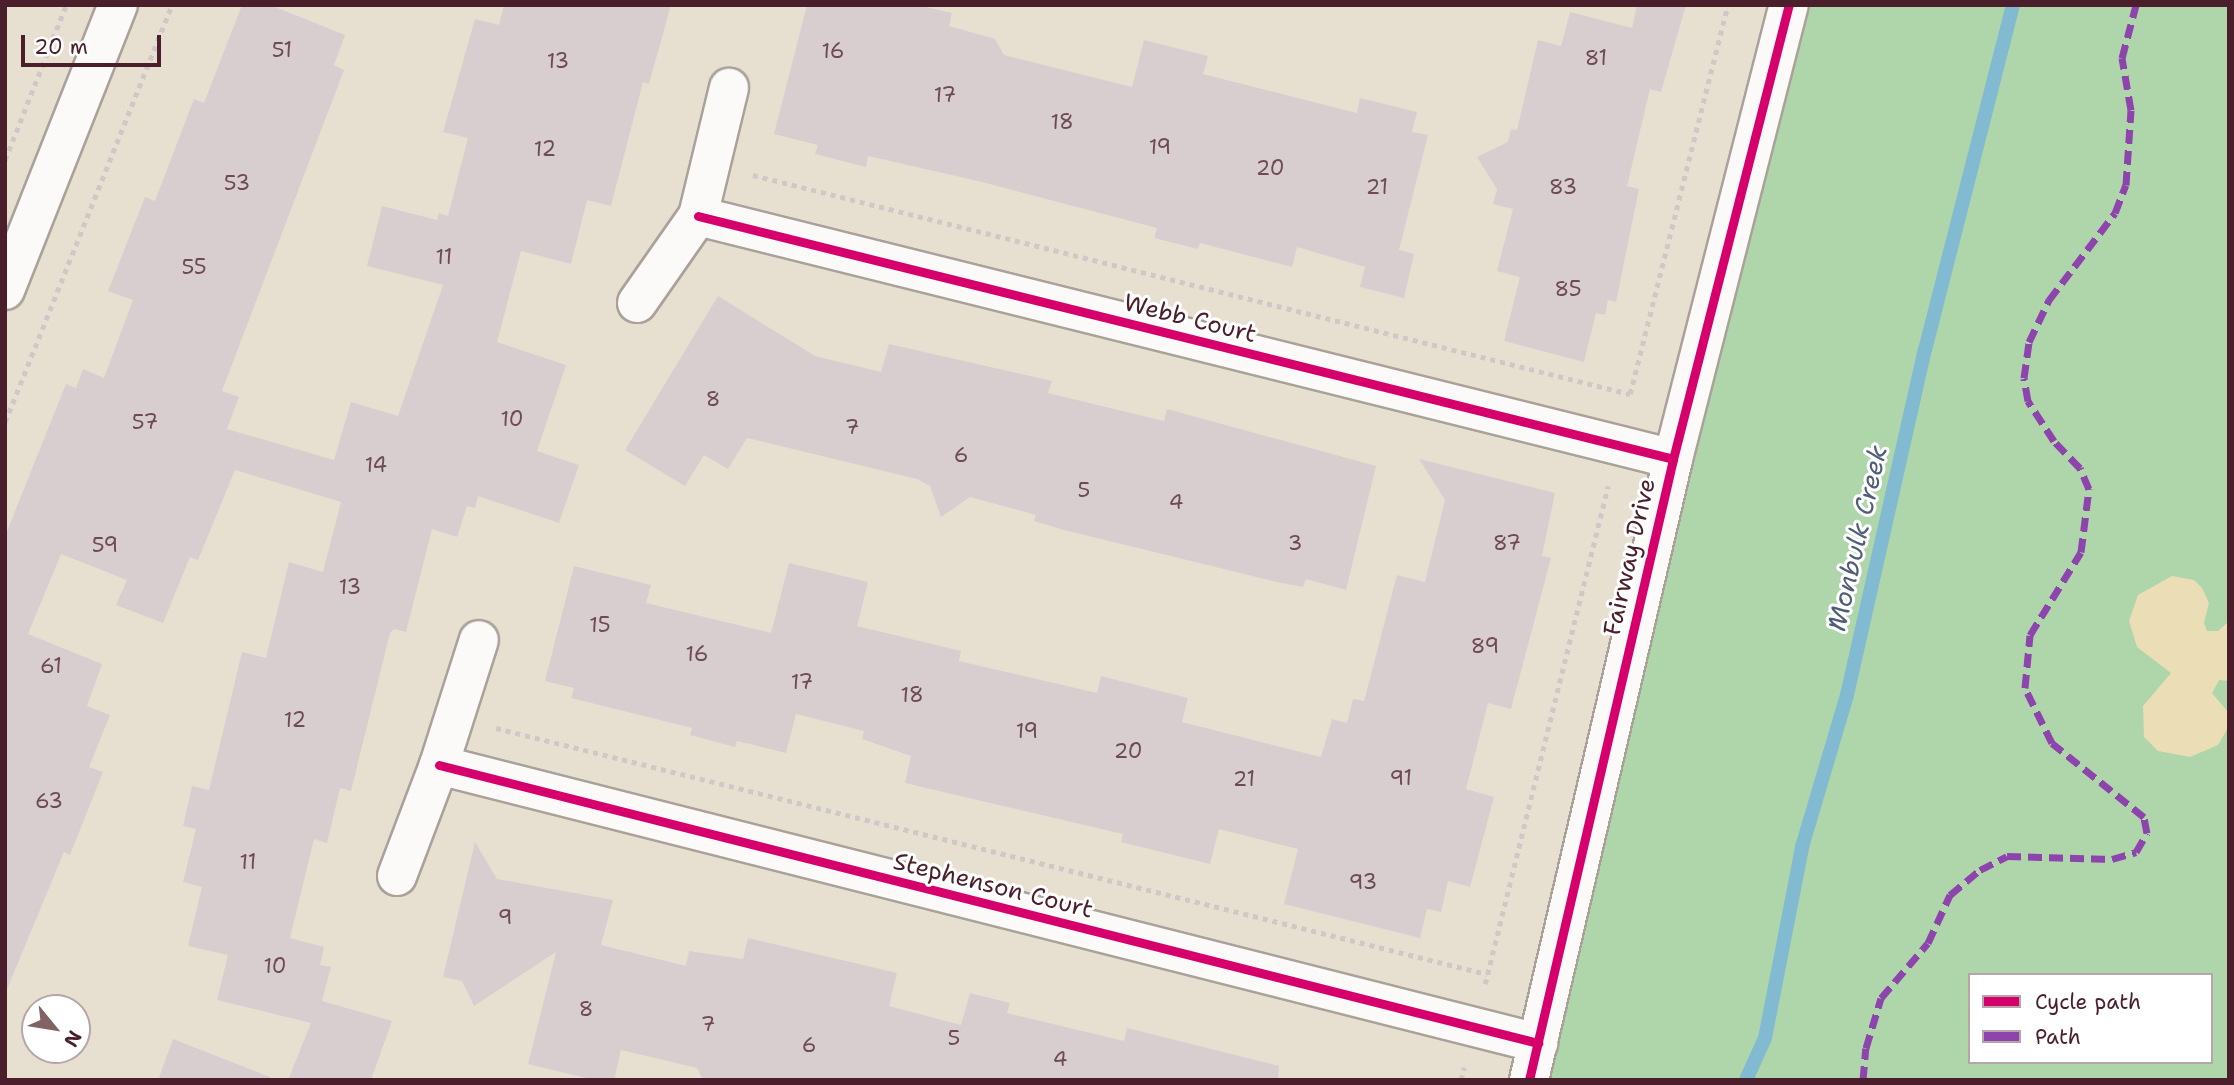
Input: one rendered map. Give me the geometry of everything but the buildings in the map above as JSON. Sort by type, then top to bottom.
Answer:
[{"type":"street","points":[[5,290],[118,5]]},
{"type":"street","name":"Fairway Drive","points":[[1529,1080],[1673,459],[1789,5]]},
{"type":"street","points":[[637,303],[698,216],[729,88]]},
{"type":"street","name":"Webb Court","points":[[698,216],[1673,459]]},
{"type":"street","points":[[397,876],[439,765],[480,640]]},
{"type":"street","name":"Stephenson Court","points":[[439,765],[1538,1043]]},
{"type":"path","points":[[5,160],[66,5]]},
{"type":"path","points":[[5,422],[172,5]]},
{"type":"path","points":[[711,165],[1630,394],[1728,5]]},
{"type":"path","points":[[1484,989],[1608,483]]},
{"type":"path","points":[[455,716],[1487,974]]},
{"type":"green space","points":[[1789,5],[2229,5],[2229,1080],[1529,1080]]},
{"type":"sand","points":[[2172,576],[2194,580],[2202,588],[2209,603],[2204,623],[2207,631],[2218,631],[2229,621],[2229,681],[2219,680],[2212,693],[2228,712],[2229,726],[2218,745],[2190,757],[2158,751],[2144,737],[2143,706],[2171,673],[2137,647],[2129,621],[2138,595]]},
{"type":"waterway","name":"Monbulk Creek","points":[[1746,1080],[1765,1038],[1802,847],[1847,695],[1925,350],[2013,5]]},
{"type":"marked path","points":[[1863,1080],[1866,1048],[1881,998],[1928,943],[1950,895],[1980,870],[2007,856],[2112,859],[2136,852],[2147,833],[2144,817],[2052,743],[2025,688],[2030,635],[2081,552],[2089,489],[2080,468],[2054,441],[2028,401],[2024,378],[2029,342],[2049,300],[2115,213],[2126,185],[2131,110],[2122,58],[2136,5]]},
{"type":"cycle path","points":[[1529,1080],[1673,459],[1789,5]]},
{"type":"cycle path","points":[[698,216],[1673,459]]},
{"type":"cycle path","points":[[439,765],[1538,1043]]}]
